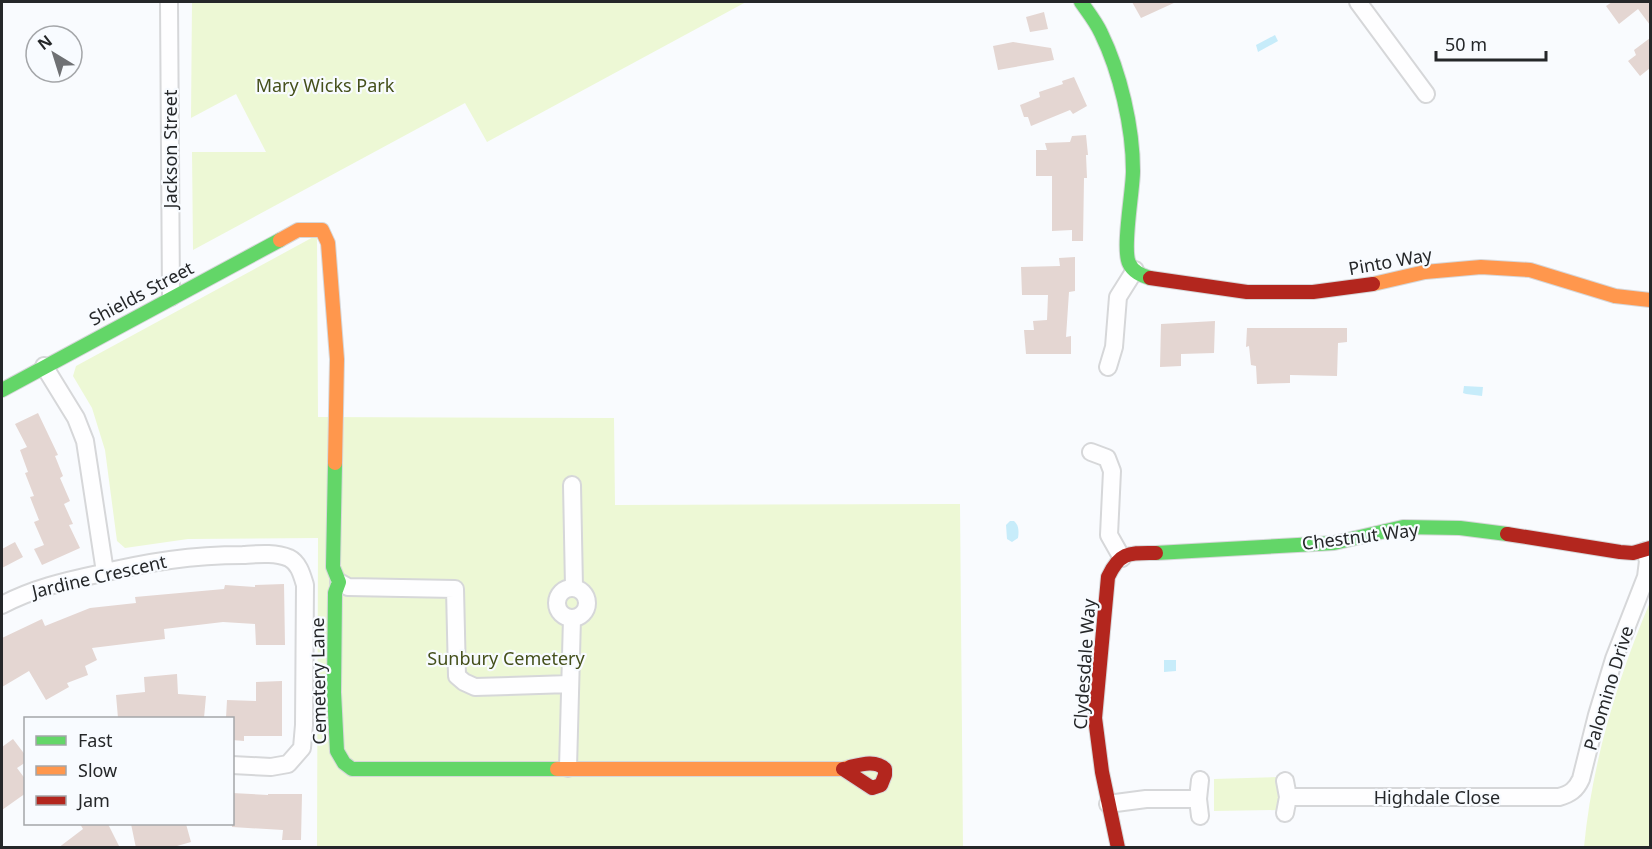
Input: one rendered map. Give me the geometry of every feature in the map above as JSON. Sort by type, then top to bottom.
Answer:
[{"type":"street","name":"Jackson Street","points":[[169,2],[171,297]]},
{"type":"street","points":[[1081,2],[1100,31],[1122,94],[1130,137],[1133,171],[1127,247],[1128,262],[1134,270],[1118,297],[1114,347],[1108,367]]},
{"type":"street","points":[[1358,2],[1426,94]]},
{"type":"street","name":"Shields Street","points":[[2,390],[298,230]]},
{"type":"street","name":"Cemetery Lane","points":[[298,230],[322,230],[328,243],[329,254],[338,359],[333,567],[339,582],[335,593],[334,692],[337,751],[344,764],[352,769],[843,769]]},
{"type":"street","name":"Pinto Way","points":[[1134,270],[1137,274],[1155,280],[1247,292],[1313,292],[1373,284],[1425,272],[1481,267],[1530,270],[1615,296],[1650,300]]},
{"type":"street","points":[[44,366],[76,418],[86,441],[105,572]]},
{"type":"street","points":[[1091,452],[1107,458],[1112,471],[1109,535],[1122,558]]},
{"type":"street","points":[[568,768],[572,618],[562,614],[557,599],[563,590],[574,587],[572,485]]},
{"type":"street","name":"Chestnut Way","points":[[1122,558],[1128,554],[1334,543],[1403,527],[1460,528],[1536,538],[1623,557],[1649,555]]},
{"type":"street","name":"Jardine Crescent","points":[[2,605],[21,595],[154,561],[219,555],[271,554],[291,559],[302,571],[305,585],[302,748],[288,764],[271,767],[234,765]]},
{"type":"street","name":"Palomino Drive","points":[[1580,782],[1600,704],[1614,659],[1646,577],[1649,555]]},
{"type":"street","name":"Clydesdale Way","points":[[1118,848],[1102,772],[1095,718],[1108,577],[1115,562],[1122,558]]},
{"type":"street","points":[[339,582],[348,587],[455,589],[458,676],[469,685],[475,687],[570,684]]},
{"type":"street","points":[[1200,780],[1198,798],[1200,816]]},
{"type":"street","name":"Highdale Close","points":[[1286,797],[1559,797],[1577,788],[1580,782]]},
{"type":"street","points":[[1108,804],[1198,798]]},
{"type":"green space","name":"Mary Wicks Park","points":[[192,2],[746,2],[487,142],[465,103],[193,250],[192,152],[266,152],[236,94],[191,118]]},
{"type":"green space","name":"Sunbury Cemetery","points":[[317,235],[318,417],[614,418],[615,505],[960,504],[963,847],[317,847],[318,538],[188,539],[125,548],[117,541],[105,450],[92,408],[73,376],[76,366]]},
{"type":"green space","points":[[1650,602],[1650,847],[1584,847],[1593,784],[1608,722],[1627,661]]},
{"type":"green space","points":[[1278,777],[1278,810],[1214,811],[1214,779]]},
{"type":"water","points":[[1275,35],[1278,41],[1258,52],[1256,45]]},
{"type":"water","points":[[1464,386],[1483,387],[1482,396],[1463,393]]},
{"type":"water","points":[[1014,521],[1018,527],[1018,538],[1012,542],[1007,539],[1006,525]]},
{"type":"water","points":[[1164,660],[1176,660],[1176,671],[1164,672]]},
{"type":"building","points":[[1132,2],[1176,2],[1141,18]]},
{"type":"building","points":[[1612,2],[1650,2],[1650,25],[1638,9],[1619,24],[1606,6]]},
{"type":"building","points":[[1044,12],[1048,29],[1030,32],[1026,17]]},
{"type":"building","points":[[1650,38],[1650,68],[1640,76],[1628,61],[1636,55],[1634,50]]},
{"type":"building","points":[[1013,42],[1051,48],[1054,60],[998,70],[993,46]]},
{"type":"building","points":[[1074,77],[1087,106],[1073,114],[1070,110],[1031,126],[1028,117],[1024,117],[1020,105],[1040,97],[1039,92],[1063,84],[1062,81]]},
{"type":"building","points":[[1086,135],[1088,155],[1086,155],[1087,178],[1084,178],[1083,241],[1072,241],[1072,230],[1052,231],[1052,176],[1036,176],[1036,150],[1047,150],[1045,143],[1070,142],[1072,136]]},
{"type":"building","points":[[1075,257],[1075,291],[1069,292],[1066,337],[1071,336],[1071,354],[1026,354],[1024,330],[1034,330],[1033,321],[1047,320],[1048,295],[1022,295],[1021,267],[1060,266],[1059,258]]},
{"type":"building","points":[[1215,321],[1214,353],[1181,354],[1181,366],[1160,367],[1161,324]]},
{"type":"building","points":[[1247,328],[1347,328],[1347,342],[1338,343],[1337,376],[1290,375],[1290,383],[1257,384],[1256,366],[1251,365],[1249,346],[1246,347]]},
{"type":"building","points":[[38,413],[58,455],[55,456],[63,476],[60,478],[70,501],[64,504],[73,524],[69,525],[80,548],[42,565],[34,549],[44,545],[34,522],[39,520],[30,497],[34,496],[25,473],[28,472],[20,450],[27,447],[15,424]]},
{"type":"building","points":[[15,542],[23,557],[2,568],[2,549]]},
{"type":"building","points":[[284,584],[285,645],[256,645],[255,624],[223,622],[164,629],[165,639],[92,648],[97,660],[85,666],[88,675],[67,683],[69,687],[46,700],[29,671],[2,687],[2,638],[42,619],[45,626],[90,608],[136,603],[135,597],[224,589],[225,585],[255,587],[255,585]]},
{"type":"building","points":[[177,674],[178,694],[206,696],[204,717],[118,717],[116,695],[145,692],[144,677]]},
{"type":"building","points":[[282,681],[282,736],[244,736],[244,741],[234,740],[234,717],[226,717],[227,700],[256,701],[256,682]]},
{"type":"building","points":[[13,739],[24,753],[24,763],[17,768],[24,777],[24,794],[2,810],[2,747]]},
{"type":"building","points":[[234,793],[302,794],[301,840],[282,840],[283,830],[232,827],[234,825]]},
{"type":"building","points":[[81,825],[108,825],[120,848],[58,848],[83,829]]},
{"type":"building","points":[[131,825],[186,825],[191,842],[170,848],[136,848]]},
{"type":"traffic: fast","points":[[1081,2],[1097,25],[1108,48],[1124,100],[1131,136],[1133,171],[1127,256],[1133,269],[1150,278]]},
{"type":"traffic: fast","points":[[2,390],[280,240]]},
{"type":"traffic: fast","points":[[335,463],[333,567],[339,582],[335,593],[334,692],[337,751],[344,763],[352,769],[557,769]]},
{"type":"traffic: fast","points":[[1156,553],[1334,543],[1403,527],[1460,528],[1507,534]]},
{"type":"traffic: slow","points":[[280,240],[298,230],[322,230],[328,243],[337,359],[335,463]]},
{"type":"traffic: slow","points":[[1373,284],[1425,272],[1481,267],[1530,270],[1615,296],[1650,300]]},
{"type":"traffic: slow","points":[[557,769],[843,769],[850,767]]},
{"type":"traffic: jam","points":[[1150,278],[1247,292],[1313,292],[1373,284]]},
{"type":"traffic: jam","points":[[1507,534],[1620,552],[1633,553],[1650,548]]},
{"type":"traffic: jam","points":[[1118,848],[1102,772],[1095,718],[1108,577],[1117,562],[1127,555],[1156,553]]},
{"type":"traffic: jam","points":[[843,769],[872,788],[881,785],[885,775],[885,769],[877,764],[850,767]]}]
